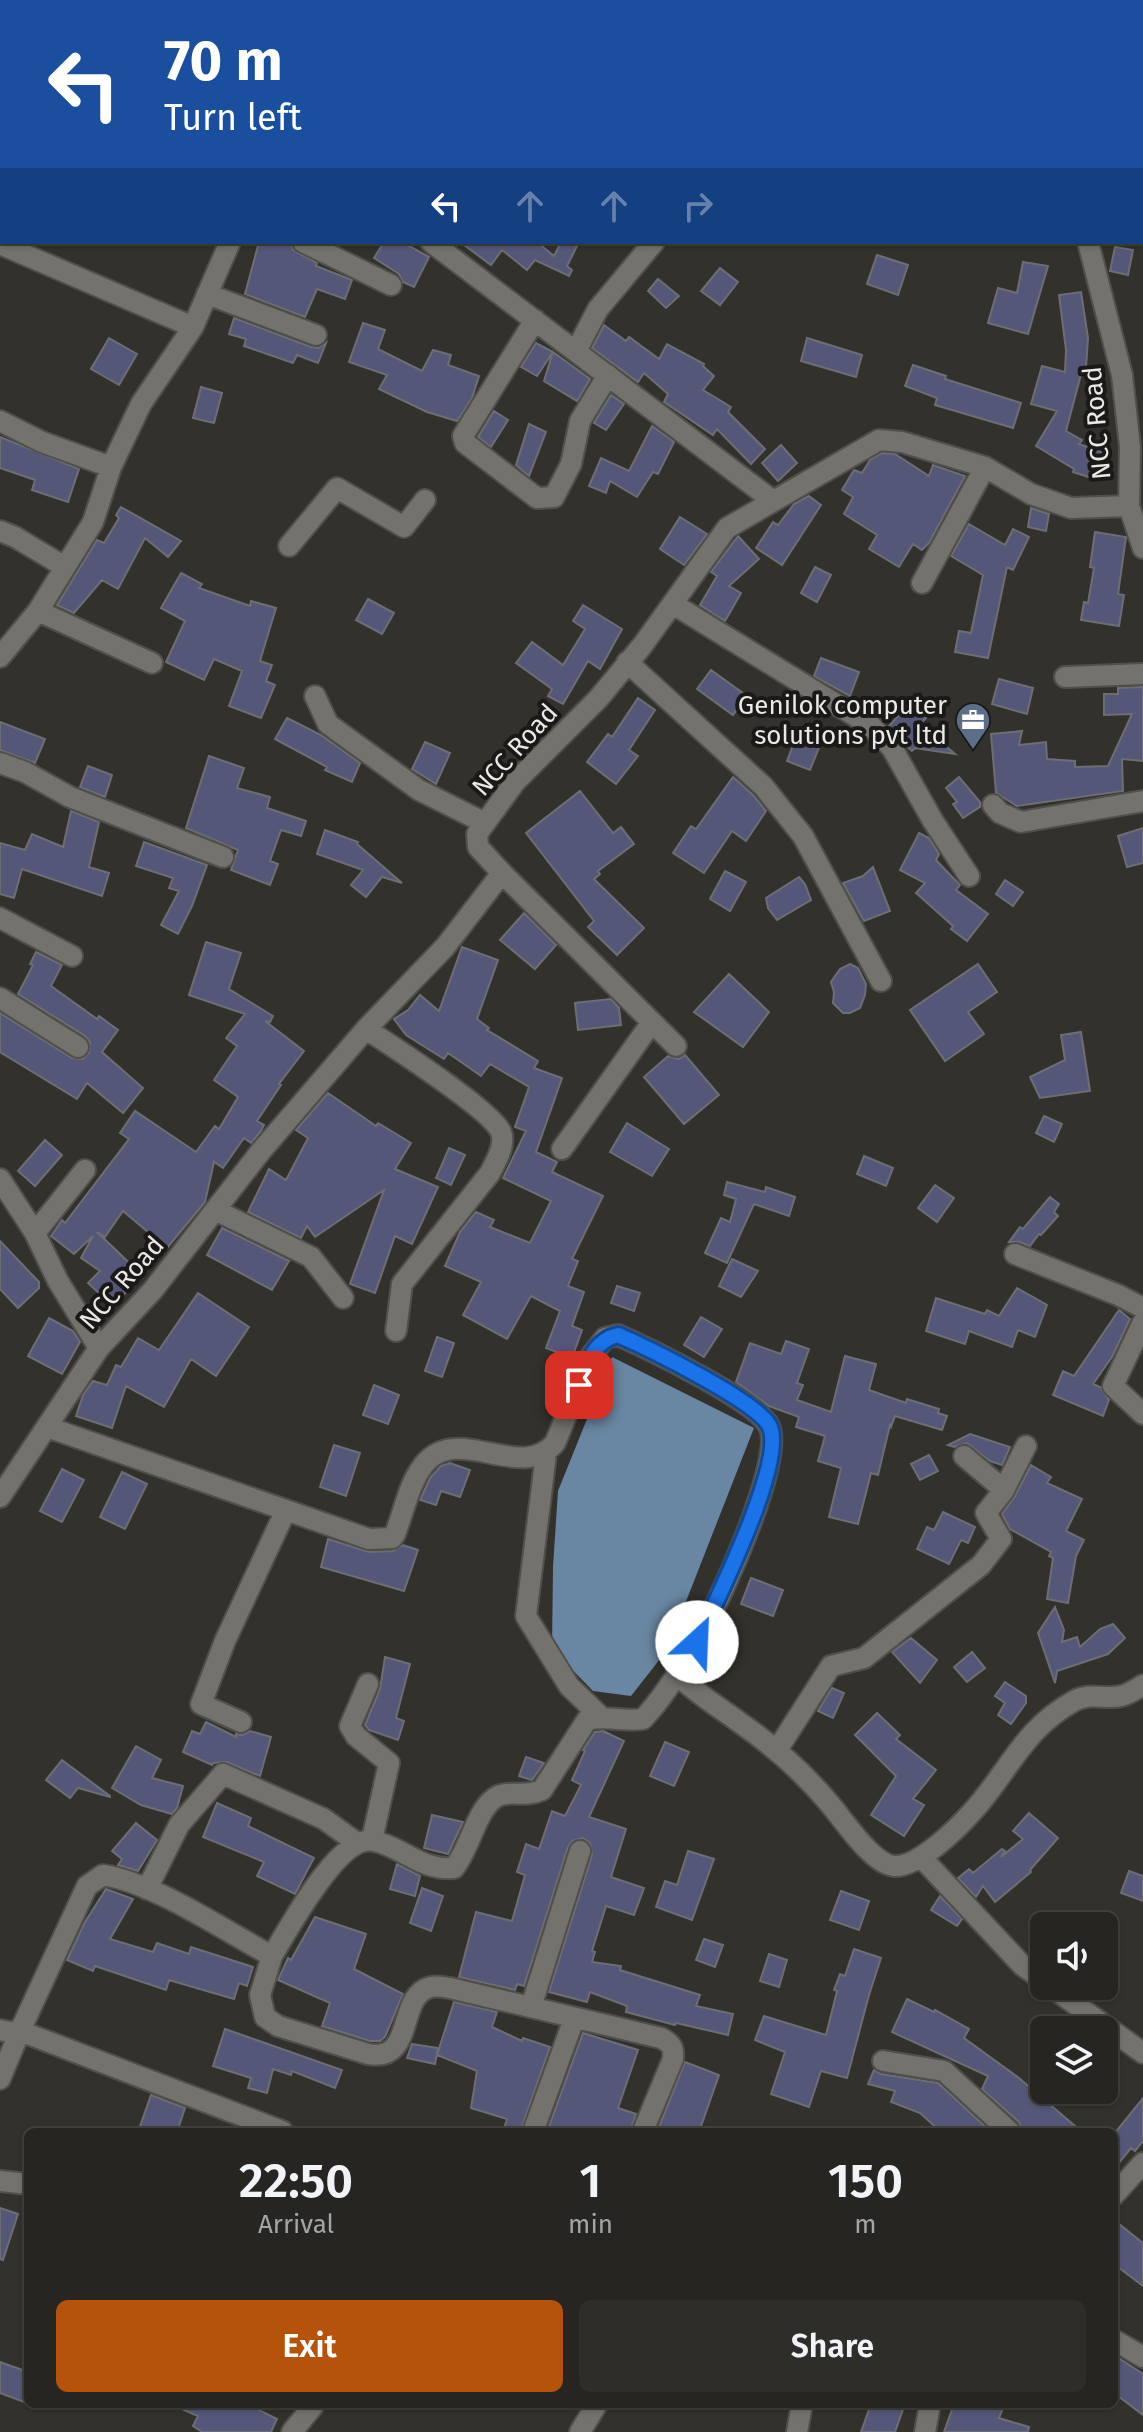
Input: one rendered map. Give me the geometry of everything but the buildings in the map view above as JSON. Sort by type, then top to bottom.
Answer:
[{"type":"street","points":[[0,244],[193,327]]},
{"type":"street","points":[[0,657],[38,611],[93,522],[111,467],[141,404],[193,327],[229,244]]},
{"type":"street","points":[[307,244],[391,285]]},
{"type":"street","points":[[434,244],[772,500]]},
{"type":"street","points":[[576,351],[598,309],[652,244]]},
{"type":"street","name":"NCC Road","points":[[1089,244],[1137,446],[1129,506],[1143,548]]},
{"type":"street","points":[[207,294],[316,335]]},
{"type":"street","points":[[535,320],[463,436],[465,443],[537,498],[554,497],[571,464],[580,421],[608,375]]},
{"type":"street","points":[[0,421],[42,442],[111,467]]},
{"type":"street","name":"NCC Road","points":[[0,1497],[99,1348],[153,1290],[261,1151],[366,1029],[445,947],[502,873],[478,847],[477,834],[515,782],[598,699],[673,604],[727,528],[879,440],[902,442],[985,467],[1031,494],[1071,508],[1129,506]]},
{"type":"street","points":[[922,583],[985,467]]},
{"type":"street","points":[[289,546],[337,488],[404,527],[425,500]]},
{"type":"street","points":[[0,531],[65,567]]},
{"type":"street","points":[[673,604],[870,725],[892,748],[933,821],[969,876]]},
{"type":"street","points":[[38,611],[152,663]]},
{"type":"street","points":[[627,662],[763,786],[803,836],[881,981]]},
{"type":"street","points":[[1065,677],[1143,674]]},
{"type":"street","points":[[315,696],[328,724],[419,790],[485,823]]},
{"type":"street","points":[[0,763],[25,772],[70,797],[223,857]]},
{"type":"street","points":[[997,809],[1021,822],[1143,801]]},
{"type":"street","points":[[502,873],[676,1046]]},
{"type":"street","points":[[0,918],[72,956]]},
{"type":"street","points":[[0,998],[78,1047]]},
{"type":"street","points":[[562,1149],[652,1022]]},
{"type":"street","points":[[366,1029],[461,1095],[494,1122],[502,1135],[500,1152],[490,1173],[402,1284],[396,1331]]},
{"type":"street","points":[[35,1233],[85,1170]]},
{"type":"street","points":[[0,1179],[35,1233],[58,1281],[99,1348]]},
{"type":"street","points":[[215,1210],[311,1257],[343,1298]]},
{"type":"street","points":[[1015,1254],[1143,1308]]},
{"type":"street","points":[[1143,1322],[1113,1386],[1143,1414]]},
{"type":"street","points":[[147,1889],[179,1825],[223,1774],[324,1819],[364,1841],[442,1869],[454,1868],[463,1857],[486,1804],[505,1794],[530,1795],[542,1790],[587,1720],[601,1717],[630,1721],[643,1719],[697,1642],[748,1534],[770,1455],[772,1436],[768,1424],[719,1387],[618,1335],[605,1338],[591,1356],[555,1443],[546,1454],[526,1616],[569,1686],[601,1717]]},
{"type":"street","points":[[47,1427],[369,1539],[388,1540],[395,1534],[419,1470],[443,1449],[462,1448],[528,1459],[546,1454]]},
{"type":"street","points":[[777,1750],[831,1666],[864,1658],[981,1565],[1001,1539],[986,1513],[1004,1490],[1026,1446]]},
{"type":"street","points":[[964,1456],[1004,1490]]},
{"type":"street","points":[[241,1722],[201,1704],[225,1641],[285,1512]]},
{"type":"street","points":[[676,1674],[697,1694],[777,1750],[882,1861],[893,1866],[921,1857],[973,1811],[1021,1744],[1047,1720],[1075,1700],[1087,1696],[1121,1696],[1143,1685]]},
{"type":"street","points":[[368,1684],[350,1726],[356,1736],[389,1763],[364,1841],[348,1849],[316,1886],[272,1956],[260,1995],[265,2017],[278,2026],[380,2056],[391,2052],[397,2044],[414,2001],[421,1992],[431,1987],[450,1988],[661,2038],[670,2042],[674,2049],[668,2074],[644,2128]]},
{"type":"street","points":[[531,2007],[580,1851]]},
{"type":"street","points":[[921,1857],[1030,1971]]},
{"type":"street","points":[[0,2079],[10,2030],[87,1886],[103,1875],[119,1877],[147,1889],[272,1956]]},
{"type":"street","points":[[1069,2000],[1143,2053]]},
{"type":"street","points":[[534,2128],[574,2019]]},
{"type":"street","points":[[10,2030],[274,2128]]},
{"type":"street","points":[[883,2061],[944,2071],[1006,2128]]},
{"type":"street","points":[[1118,2191],[1143,2163]]},
{"type":"street","points":[[0,2181],[24,2184]]},
{"type":"street","points":[[1118,2342],[1143,2357]]},
{"type":"street","points":[[292,2432],[311,2408]]},
{"type":"street","points":[[580,2432],[595,2408]]},
{"type":"street","points":[[797,2432],[801,2408]]},
{"type":"street","points":[[925,2432],[929,2408]]},
{"type":"water","points":[[612,1357],[754,1428],[667,1650],[631,1696],[593,1691],[552,1649],[558,1491]]},
{"type":"place","name":"Genilok computer solutions pvt ltd","points":[[973,751]]},
{"type":"route","points":[[579,1385],[591,1356],[605,1338],[618,1335],[719,1387],[768,1424],[772,1436],[770,1455],[748,1534],[697,1642]]}]
